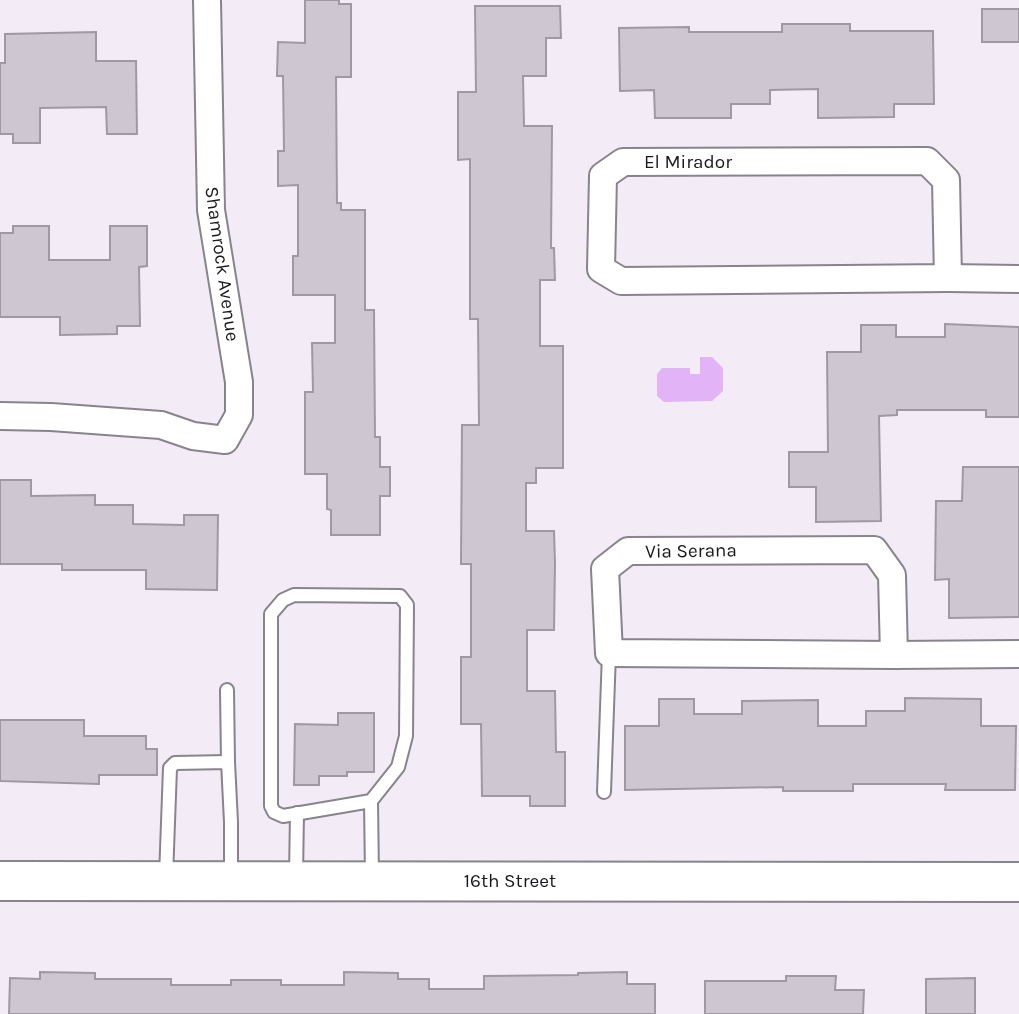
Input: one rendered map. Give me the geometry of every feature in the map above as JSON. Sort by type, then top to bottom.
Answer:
[{"type":"main road","name":"16th Street","points":[[0,881],[1019,882]]},
{"type":"street","name":"Shamrock Avenue","points":[[0,416],[161,425],[193,436],[225,440],[239,415],[239,382],[211,210],[207,0]]},
{"type":"street","name":"El Mirador","points":[[948,278],[946,180],[927,162],[622,162],[603,176],[601,269],[621,281],[1019,279]]},
{"type":"street","name":"Via Serana","points":[[609,653],[605,569],[628,551],[874,550],[892,575],[894,655]]},
{"type":"street","points":[[609,653],[1019,654]]},
{"type":"lane","points":[[371,801],[283,816],[274,812],[271,806],[271,614],[283,600],[294,595],[400,596],[407,604],[406,736],[398,767],[371,801],[372,881]]},
{"type":"lane","points":[[604,792],[609,653]]},
{"type":"lane","points":[[227,690],[231,881]]},
{"type":"lane","points":[[166,881],[170,768],[175,763],[228,762]]},
{"type":"lane","points":[[296,881],[297,813]]},
{"type":"shaded area","points":[[700,357],[712,357],[723,368],[723,391],[712,401],[664,402],[657,396],[657,374],[662,368],[690,368],[690,374],[700,374]]},
{"type":"building","points":[[305,0],[339,0],[339,4],[351,4],[351,77],[336,77],[337,203],[341,203],[341,210],[365,210],[365,310],[374,310],[375,437],[380,437],[380,467],[390,467],[390,496],[380,496],[380,535],[331,535],[331,510],[327,509],[327,474],[305,474],[305,392],[313,392],[312,343],[335,343],[335,295],[293,295],[293,256],[298,256],[298,185],[278,186],[278,151],[284,151],[283,76],[277,76],[278,42],[305,43]]},
{"type":"building","points":[[475,6],[560,6],[561,38],[546,38],[546,76],[523,76],[524,126],[552,126],[551,248],[554,248],[555,280],[540,280],[540,346],[563,346],[563,468],[536,468],[536,483],[526,483],[526,531],[554,531],[555,563],[554,630],[527,630],[527,691],[555,691],[556,752],[565,752],[565,806],[530,806],[530,796],[482,796],[481,724],[461,724],[461,657],[471,657],[471,564],[461,564],[462,425],[479,425],[478,319],[470,319],[470,159],[458,160],[458,92],[476,92]]},
{"type":"building","points":[[982,9],[1019,9],[1019,42],[982,42]]},
{"type":"building","points":[[782,24],[850,24],[850,31],[933,31],[934,104],[894,104],[894,117],[818,118],[818,89],[770,90],[770,104],[731,104],[731,118],[655,118],[654,90],[620,91],[619,28],[689,27],[689,32],[782,32]]},
{"type":"building","points":[[96,32],[96,61],[136,61],[137,134],[107,134],[106,107],[40,108],[40,143],[13,143],[13,134],[0,134],[0,63],[5,63],[5,34]]},
{"type":"building","points":[[13,226],[49,226],[49,260],[110,260],[110,226],[147,226],[147,266],[139,267],[140,326],[117,326],[117,334],[60,335],[60,317],[0,317],[0,233],[13,233]]},
{"type":"building","points":[[945,324],[1019,327],[1019,417],[986,417],[986,410],[897,410],[897,415],[879,416],[881,521],[816,522],[816,487],[789,487],[789,452],[828,452],[827,352],[861,352],[861,325],[896,325],[896,337],[945,337]]},
{"type":"building","points":[[963,467],[1019,467],[1019,617],[949,618],[949,579],[935,580],[936,501],[962,501]]},
{"type":"building","points":[[0,480],[31,480],[31,496],[95,495],[95,505],[133,505],[133,524],[184,525],[184,515],[218,515],[217,590],[146,589],[146,570],[62,570],[62,564],[0,564]]},
{"type":"building","points":[[905,698],[981,699],[981,726],[1016,726],[1015,790],[945,790],[946,784],[853,784],[853,791],[783,791],[783,787],[625,790],[625,726],[659,726],[659,699],[694,699],[694,714],[742,714],[742,701],[818,700],[818,726],[866,726],[866,711],[905,711]]},
{"type":"building","points":[[338,713],[374,713],[374,772],[319,776],[319,785],[294,785],[295,724],[338,725]]},
{"type":"building","points":[[0,720],[84,720],[84,736],[146,736],[146,749],[157,749],[157,775],[99,775],[99,784],[0,781]]},
{"type":"building","points":[[40,972],[95,973],[95,979],[171,979],[171,985],[231,985],[231,980],[281,980],[281,985],[344,985],[344,972],[398,973],[398,979],[429,979],[429,989],[484,989],[484,976],[627,972],[627,984],[655,984],[655,1014],[9,1014],[10,978],[40,979]]},
{"type":"building","points":[[786,976],[836,976],[835,990],[864,990],[863,1014],[705,1014],[705,981],[786,981]]},
{"type":"building","points":[[975,978],[975,1014],[926,1014],[926,979]]}]
